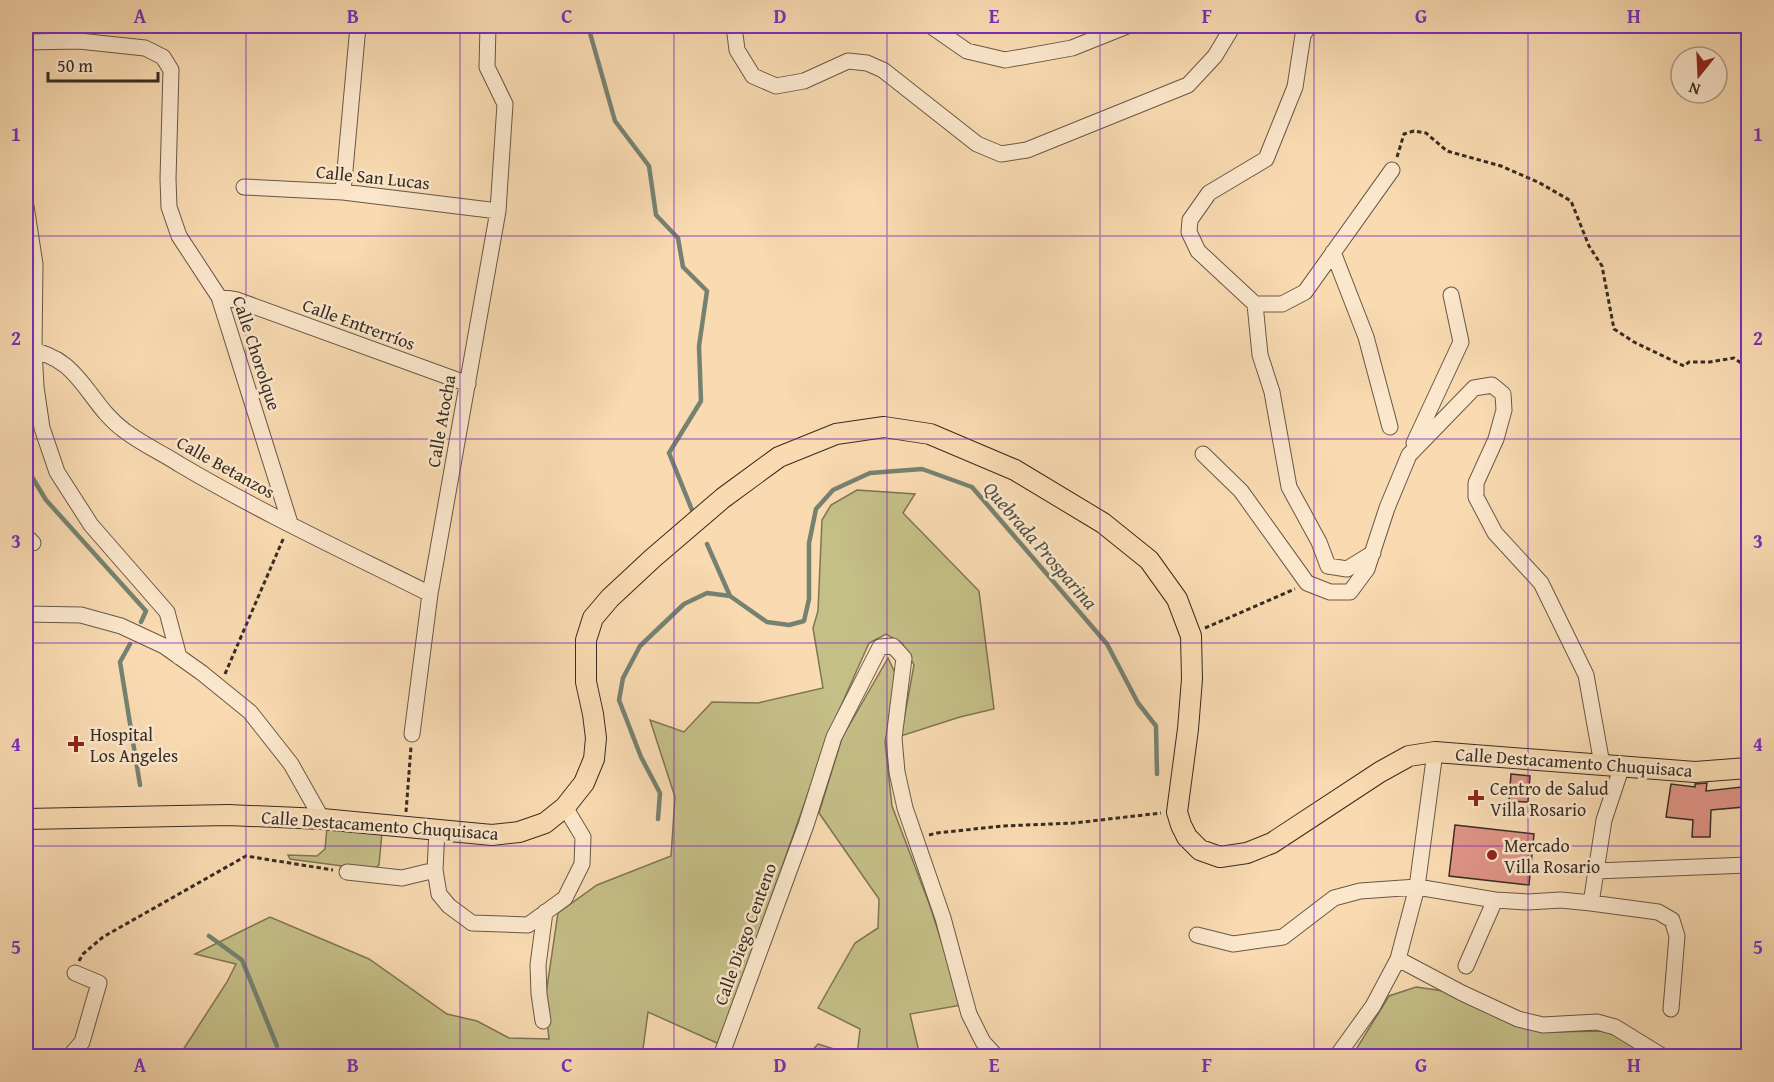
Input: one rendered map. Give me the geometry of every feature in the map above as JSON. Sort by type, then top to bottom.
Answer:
[{"type":"main road","name":"Calle Destacamento Chuquisaca","points":[[26,819],[228,815],[322,819],[492,834],[519,832],[545,823],[565,807],[584,783],[594,759],[596,738],[586,682],[586,640],[593,618],[610,598],[723,498],[779,457],[836,434],[884,427],[930,434],[1015,470],[1103,523],[1149,560],[1177,599],[1191,636],[1192,679],[1177,812],[1187,837],[1200,850],[1220,857],[1247,853],[1272,843],[1380,772],[1409,756],[1435,752],[1695,772],[1749,768]]},
{"type":"street","points":[[26,40],[32,26]]},
{"type":"street","points":[[344,192],[358,26]]},
{"type":"street","name":"Calle Atocha","points":[[412,734],[430,594],[498,211],[505,104],[487,67],[488,26]]},
{"type":"street","points":[[734,26],[737,50],[753,76],[777,86],[804,81],[848,61],[867,63],[883,70],[977,144],[1001,154],[1026,150],[1188,85],[1215,56],[1233,26]]},
{"type":"street","points":[[931,26],[967,51],[1005,60],[1072,48],[1127,26]]},
{"type":"street","points":[[1309,26],[1303,35],[1295,87],[1266,159],[1209,193],[1190,219],[1189,232],[1198,251],[1256,304],[1282,304],[1305,292],[1392,170]]},
{"type":"street","name":"Calle Chorolque","points":[[26,40],[79,41],[145,48],[163,57],[171,70],[169,207],[179,236],[219,297],[290,524]]},
{"type":"street","name":"Calle San Lucas","points":[[244,188],[344,192],[498,211]]},
{"type":"street","points":[[26,206],[35,264],[30,350],[42,428],[57,472],[91,525],[167,612],[179,657]]},
{"type":"street","points":[[1333,252],[1366,337],[1390,427]]},
{"type":"street","points":[[1203,454],[1242,490],[1307,583],[1330,592],[1350,592],[1367,569],[1387,508],[1461,342],[1451,295]]},
{"type":"street","name":"Calle Entrerríos","points":[[219,297],[237,300],[468,384]]},
{"type":"street","points":[[1256,304],[1260,355],[1272,392],[1289,487],[1319,542],[1328,566],[1347,569],[1372,553]]},
{"type":"street","name":"Calle Betanzos","points":[[30,350],[60,360],[80,378],[100,407],[124,431],[216,486],[430,594]]},
{"type":"street","points":[[1409,455],[1474,388],[1491,386],[1503,394],[1504,410],[1496,439],[1476,483],[1476,497],[1495,533],[1541,583],[1586,675],[1602,764]]},
{"type":"street","points":[[26,614],[81,615],[121,627],[164,646],[250,712],[291,764],[322,819]]},
{"type":"street","name":"Calle Diego Centeno","points":[[722,1056],[806,825],[834,737],[880,647],[893,646],[904,658],[894,738],[897,772],[905,808],[916,839]]},
{"type":"street","points":[[1337,1056],[1373,1006],[1398,959],[1418,887],[1435,752]]},
{"type":"street","points":[[1591,903],[1604,820],[1622,766]]},
{"type":"street","points":[[437,830],[435,870],[439,894],[449,906],[472,923],[528,925],[565,898],[582,864],[583,837],[565,807]]},
{"type":"street","points":[[916,839],[943,918],[969,1014],[984,1042],[996,1056]]},
{"type":"street","points":[[1596,871],[1749,865]]},
{"type":"street","points":[[347,872],[402,878],[435,870]]},
{"type":"street","points":[[1197,935],[1233,944],[1283,938],[1334,898],[1360,891],[1418,887],[1495,900],[1528,902],[1561,900],[1658,912],[1672,920],[1677,936],[1671,1008]]},
{"type":"street","points":[[1466,966],[1495,900]]},
{"type":"street","points":[[543,1021],[538,965],[545,912]]},
{"type":"street","points":[[1398,959],[1518,1019],[1543,1025],[1597,1022],[1615,1027],[1662,1056]]},
{"type":"street","points":[[70,1056],[82,1042],[99,983],[75,973]]},
{"type":"path","points":[[1392,170],[1404,134],[1414,131],[1426,133],[1447,151],[1501,166],[1538,182],[1571,201],[1589,246],[1602,266],[1614,329],[1634,342],[1684,366],[1689,362],[1710,362],[1734,358],[1741,363],[1747,356],[1749,357]]},
{"type":"path","points":[[219,687],[290,524]]},
{"type":"path","points":[[1191,636],[1212,624],[1307,583]]},
{"type":"path","points":[[405,826],[412,734]]},
{"type":"path","points":[[916,839],[937,832],[1074,823],[1160,813]]},
{"type":"path","points":[[75,973],[82,954],[103,937],[246,856],[347,872]]},
{"type":"shaded area","points":[[857,490],[915,494],[903,513],[979,591],[994,709],[901,736],[914,665],[902,643],[886,634],[869,643],[832,726],[719,1044],[648,1012],[642,1056],[179,1056],[227,982],[236,964],[195,954],[270,917],[369,959],[447,1014],[477,1021],[509,1038],[549,1039],[545,1001],[558,913],[597,885],[671,856],[675,797],[650,720],[684,732],[712,702],[758,703],[823,688],[813,628],[818,611],[822,520],[831,505]]},
{"type":"shaded area","points":[[888,658],[898,679],[885,742],[892,806],[930,906],[962,1005],[910,1014],[920,1056],[857,1056],[860,1029],[818,1008],[855,943],[878,928],[879,899],[819,813],[842,738]]},
{"type":"shaded area","points":[[327,827],[382,832],[379,865],[372,870],[290,859],[288,855],[317,856],[325,849]]},
{"type":"shaded area","points":[[1416,987],[1458,993],[1523,1026],[1551,1032],[1605,1031],[1634,1043],[1648,1056],[1352,1056],[1389,996]]},
{"type":"shaded area","points":[[818,1044],[856,1056],[807,1056]]},
{"type":"building","points":[[1511,774],[1530,776],[1528,802],[1509,801]]},
{"type":"building","points":[[1707,783],[1706,791],[1742,787],[1744,807],[1711,810],[1710,837],[1692,837],[1693,820],[1666,817],[1671,784],[1695,787],[1695,784]]},
{"type":"building","name":"Mercado Villa Rosario","points":[[1455,825],[1534,834],[1529,885],[1449,876]]},
{"type":"waterway","name":"Quebrada Prosparina","points":[[588,26],[615,121],[649,166],[656,215],[678,238],[683,267],[707,291],[699,346],[701,401],[669,453],[694,515]]},
{"type":"waterway","points":[[26,467],[46,500],[146,611],[141,622]]},
{"type":"waterway","name":"Quebrada Prosparina","points":[[707,544],[730,596],[767,622],[789,625],[804,621],[809,599],[809,543],[816,509],[833,490],[870,473],[922,469],[972,487],[1107,644],[1138,703],[1156,726],[1157,774]]},
{"type":"waterway","points":[[658,819],[660,793],[641,757],[619,700],[623,678],[640,646],[684,604],[707,593],[730,596]]},
{"type":"waterway","points":[[130,644],[120,662],[140,785]]},
{"type":"waterway","points":[[209,936],[242,960],[277,1046]]},
{"type":"place","name":"Hospital Los Angeles","points":[[76,744]]},
{"type":"place","name":"Centro de Salud Villa Rosario","points":[[1476,798]]},
{"type":"place","name":"Mercado Villa Rosario","points":[[1492,855]]}]
